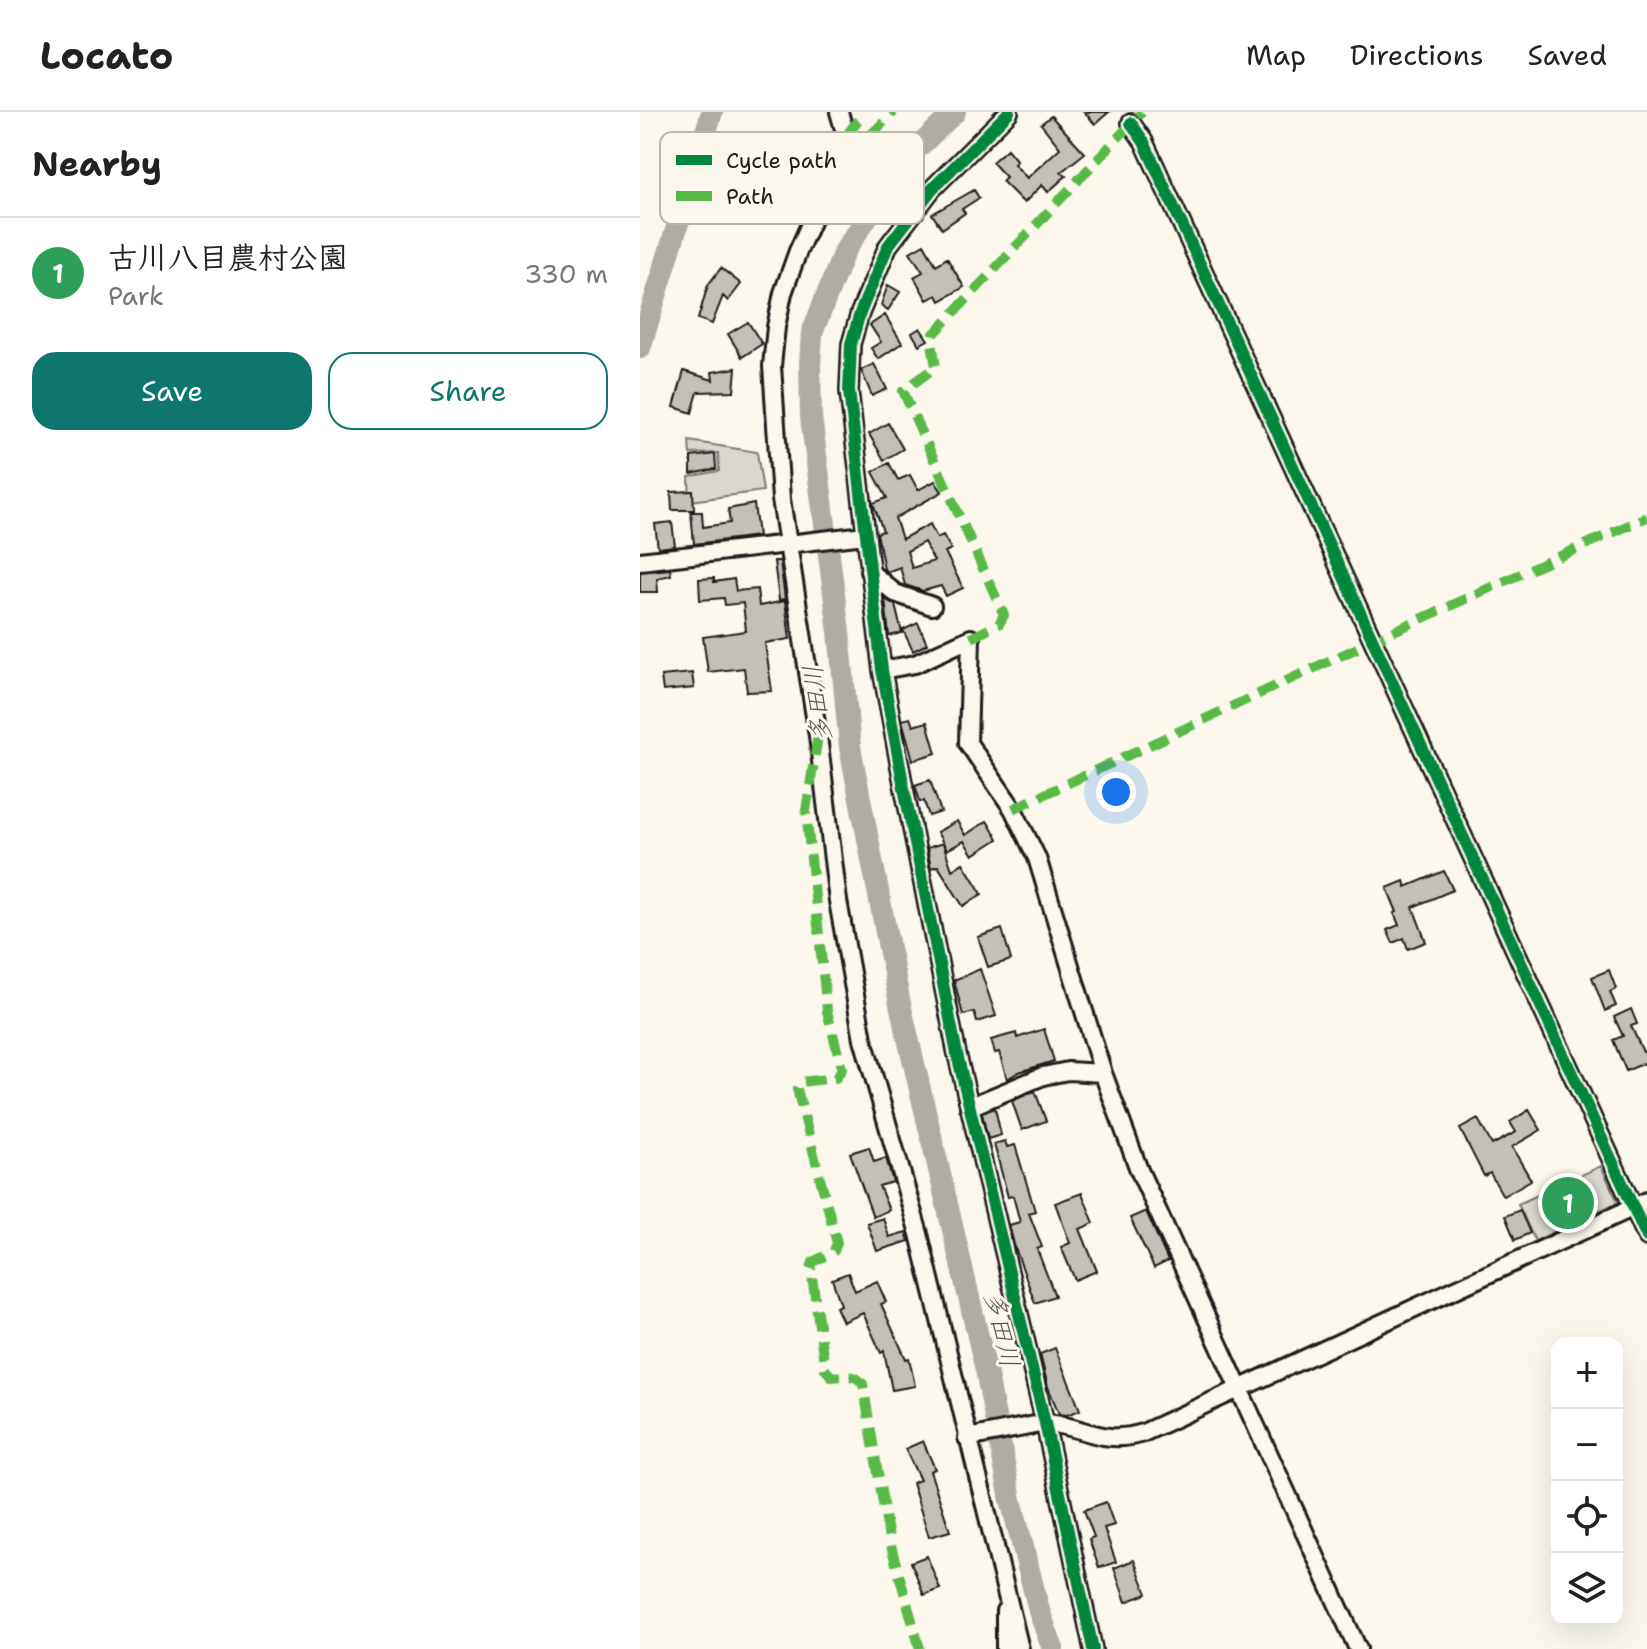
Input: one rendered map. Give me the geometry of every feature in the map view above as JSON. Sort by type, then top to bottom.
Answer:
[{"type":"street","points":[[839,112],[845,132]]},
{"type":"street","points":[[924,199],[1009,112]]},
{"type":"street","points":[[1131,123],[1144,142],[1640,1204],[1647,1237]]},
{"type":"street","points":[[810,224],[783,293],[776,327],[772,366],[773,417],[781,499],[792,545],[838,901],[863,1039],[919,1234],[1020,1649]]},
{"type":"street","points":[[904,224],[888,246],[860,313],[851,344],[849,391],[860,535],[869,571],[882,670],[969,1107],[1093,1649]]},
{"type":"street","points":[[640,561],[860,535]]},
{"type":"street","points":[[869,571],[895,593],[932,606]]},
{"type":"street","points":[[882,670],[915,664],[971,638],[968,743],[1013,809],[1037,858],[1103,1073],[1139,1170],[1358,1649]]},
{"type":"street","points":[[969,1107],[1043,1076],[1068,1071],[1103,1073]]},
{"type":"street","points":[[971,1438],[1041,1423],[1055,1423],[1106,1439],[1127,1438],[1239,1390],[1640,1204]]},
{"type":"street","points":[[1005,1649],[1006,1598]]},
{"type":"shaded area","points":[[689,441],[757,452],[763,491],[690,501],[689,477],[719,471],[718,453],[690,454]]},
{"type":"shaded area","points":[[1601,1166],[1618,1202],[1535,1241],[1518,1204]]},
{"type":"building","points":[[1084,112],[1109,112],[1095,124]]},
{"type":"building","points":[[1051,116],[1085,153],[1061,172],[1066,176],[1048,192],[1042,185],[1024,203],[1002,181],[1006,177],[992,162],[1007,149],[1017,161],[1014,164],[1027,178],[1060,148],[1041,124]]},
{"type":"building","points":[[974,190],[979,198],[962,209],[965,213],[942,229],[932,214]]},
{"type":"building","points":[[924,244],[936,265],[947,258],[964,287],[940,301],[937,295],[927,300],[914,277],[923,272],[910,252]]},
{"type":"building","points":[[721,268],[741,284],[728,301],[723,296],[712,324],[698,319],[708,285]]},
{"type":"building","points":[[888,285],[900,292],[888,310],[881,305]]},
{"type":"building","points":[[885,315],[902,343],[878,359],[871,348],[881,342],[870,325]]},
{"type":"building","points":[[748,322],[762,344],[742,357],[728,334]]},
{"type":"building","points":[[920,328],[928,340],[919,345],[912,333]]},
{"type":"building","points":[[874,364],[887,389],[872,396],[861,370]]},
{"type":"building","points":[[736,368],[734,391],[698,392],[692,413],[674,407],[684,371],[713,380],[712,372]]},
{"type":"building","points":[[888,423],[903,449],[884,460],[869,434]]},
{"type":"building","points":[[715,454],[716,469],[691,474],[691,457]]},
{"type":"building","points":[[889,463],[898,480],[910,475],[918,490],[935,481],[942,492],[895,518],[902,539],[930,524],[937,538],[943,535],[951,549],[945,552],[963,588],[946,596],[941,586],[923,591],[905,585],[900,567],[887,572],[884,569],[877,533],[883,531],[873,503],[887,498],[873,472]],"holes":[[[924,542],[934,561],[912,568],[907,551]]]},
{"type":"building","points":[[693,491],[694,510],[672,510],[671,492]]},
{"type":"building","points":[[754,504],[758,536],[694,544],[691,512],[702,512],[703,527],[730,523],[728,509]]},
{"type":"building","points":[[672,522],[675,546],[658,548],[655,524]]},
{"type":"building","points":[[774,561],[780,561],[785,599],[779,600]]},
{"type":"building","points":[[670,569],[671,575],[657,578],[658,592],[640,592],[640,572]]},
{"type":"building","points":[[714,578],[714,582],[734,579],[736,591],[757,589],[759,606],[785,601],[790,639],[765,643],[772,691],[747,692],[744,668],[708,672],[703,637],[746,631],[743,603],[725,605],[724,598],[700,600],[699,579]]},
{"type":"building","points":[[885,599],[895,605],[902,633],[889,636]]},
{"type":"building","points":[[918,623],[927,644],[913,651],[903,630]]},
{"type":"building","points":[[692,673],[694,688],[663,691],[661,676]]},
{"type":"building","points":[[910,718],[913,726],[927,722],[936,753],[913,760],[902,720]]},
{"type":"building","points":[[930,780],[941,812],[929,816],[924,801],[920,802],[915,785]]},
{"type":"building","points":[[957,821],[965,835],[987,821],[998,839],[973,855],[964,841],[947,850],[937,832]]},
{"type":"building","points":[[943,843],[952,870],[963,863],[982,894],[963,906],[938,866],[931,868],[927,848]]},
{"type":"building","points":[[1444,871],[1453,890],[1413,907],[1426,942],[1408,949],[1404,938],[1393,943],[1387,930],[1399,925],[1387,888],[1404,881],[1406,887]]},
{"type":"building","points":[[1002,929],[1011,960],[988,967],[978,937]]},
{"type":"building","points":[[980,969],[996,1016],[977,1022],[974,1012],[963,1015],[954,980]]},
{"type":"building","points":[[1609,970],[1616,989],[1610,992],[1616,1006],[1605,1011],[1592,977]]},
{"type":"building","points":[[1631,1009],[1637,1024],[1631,1026],[1643,1052],[1647,1051],[1647,1062],[1626,1071],[1613,1040],[1623,1036],[1614,1017]]},
{"type":"building","points":[[1044,1029],[1054,1061],[1007,1079],[999,1052],[995,1053],[991,1040],[1016,1033],[1017,1038]]},
{"type":"building","points":[[1035,1091],[1046,1121],[1022,1130],[1012,1101]]},
{"type":"building","points":[[995,1108],[1001,1135],[988,1139],[982,1113]]},
{"type":"building","points":[[1529,1110],[1541,1130],[1512,1147],[1531,1180],[1503,1196],[1490,1173],[1484,1176],[1460,1129],[1478,1119],[1492,1145],[1516,1132],[1510,1122]]},
{"type":"building","points":[[1005,1141],[1007,1147],[1015,1145],[1035,1211],[1029,1213],[1042,1247],[1037,1249],[1055,1296],[1035,1303],[1009,1225],[1020,1222],[1013,1196],[1008,1197],[994,1144]]},
{"type":"building","points":[[869,1147],[874,1162],[886,1158],[893,1182],[879,1186],[889,1210],[873,1217],[850,1153]]},
{"type":"building","points":[[1082,1193],[1094,1223],[1080,1229],[1097,1271],[1075,1280],[1061,1247],[1070,1243],[1055,1203]]},
{"type":"building","points":[[1520,1210],[1530,1233],[1515,1240],[1505,1216]]},
{"type":"building","points":[[1146,1211],[1168,1261],[1154,1268],[1130,1218]]},
{"type":"building","points":[[883,1218],[889,1237],[906,1232],[909,1241],[877,1251],[867,1223]]},
{"type":"building","points":[[848,1273],[855,1291],[877,1281],[886,1302],[881,1304],[906,1359],[909,1358],[915,1386],[892,1390],[884,1351],[881,1353],[863,1313],[843,1322],[836,1307],[841,1305],[832,1279]]},
{"type":"building","points":[[1055,1348],[1080,1410],[1067,1415],[1059,1414],[1040,1354]]},
{"type":"building","points":[[923,1441],[935,1469],[930,1471],[950,1531],[929,1537],[912,1483],[920,1480],[905,1449]]},
{"type":"building","points":[[1106,1502],[1114,1525],[1104,1528],[1116,1562],[1099,1568],[1089,1539],[1094,1537],[1084,1510]]},
{"type":"building","points":[[927,1556],[940,1589],[924,1595],[911,1562]]},
{"type":"building","points":[[1134,1560],[1147,1594],[1126,1602],[1114,1568]]},
{"type":"waterway","points":[[706,132],[712,112]]},
{"type":"waterway","name":"多田川","points":[[924,142],[955,112]]},
{"type":"waterway","points":[[640,348],[678,224]]},
{"type":"waterway","name":"多田川","points":[[863,224],[844,252],[812,333],[810,364],[811,417],[839,632],[850,747],[900,1004],[986,1370],[1011,1500],[1040,1614],[1053,1649]]},
{"type":"marked path","points":[[849,132],[864,112]]},
{"type":"marked path","points":[[874,132],[894,112]]},
{"type":"marked path","points":[[971,638],[999,624],[1004,615],[903,391],[936,367],[932,343],[934,334],[1142,112]]},
{"type":"marked path","points":[[1013,809],[1372,641],[1647,517]]},
{"type":"marked path","points":[[818,736],[806,811],[827,1011],[842,1069],[836,1078],[800,1082],[797,1089],[837,1243],[834,1251],[813,1262],[811,1269],[825,1369],[832,1377],[853,1377],[863,1384],[889,1539],[920,1649]]},
{"type":"cycle path","points":[[924,199],[1009,112]]},
{"type":"cycle path","points":[[1131,123],[1144,142],[1647,1237]]},
{"type":"cycle path","points":[[905,224],[888,246],[860,313],[851,344],[849,391],[882,670],[957,1054],[1045,1423],[1093,1649]]},
{"type":"place","name":"古川八目農村公園","points":[[1568,1203]]}]
